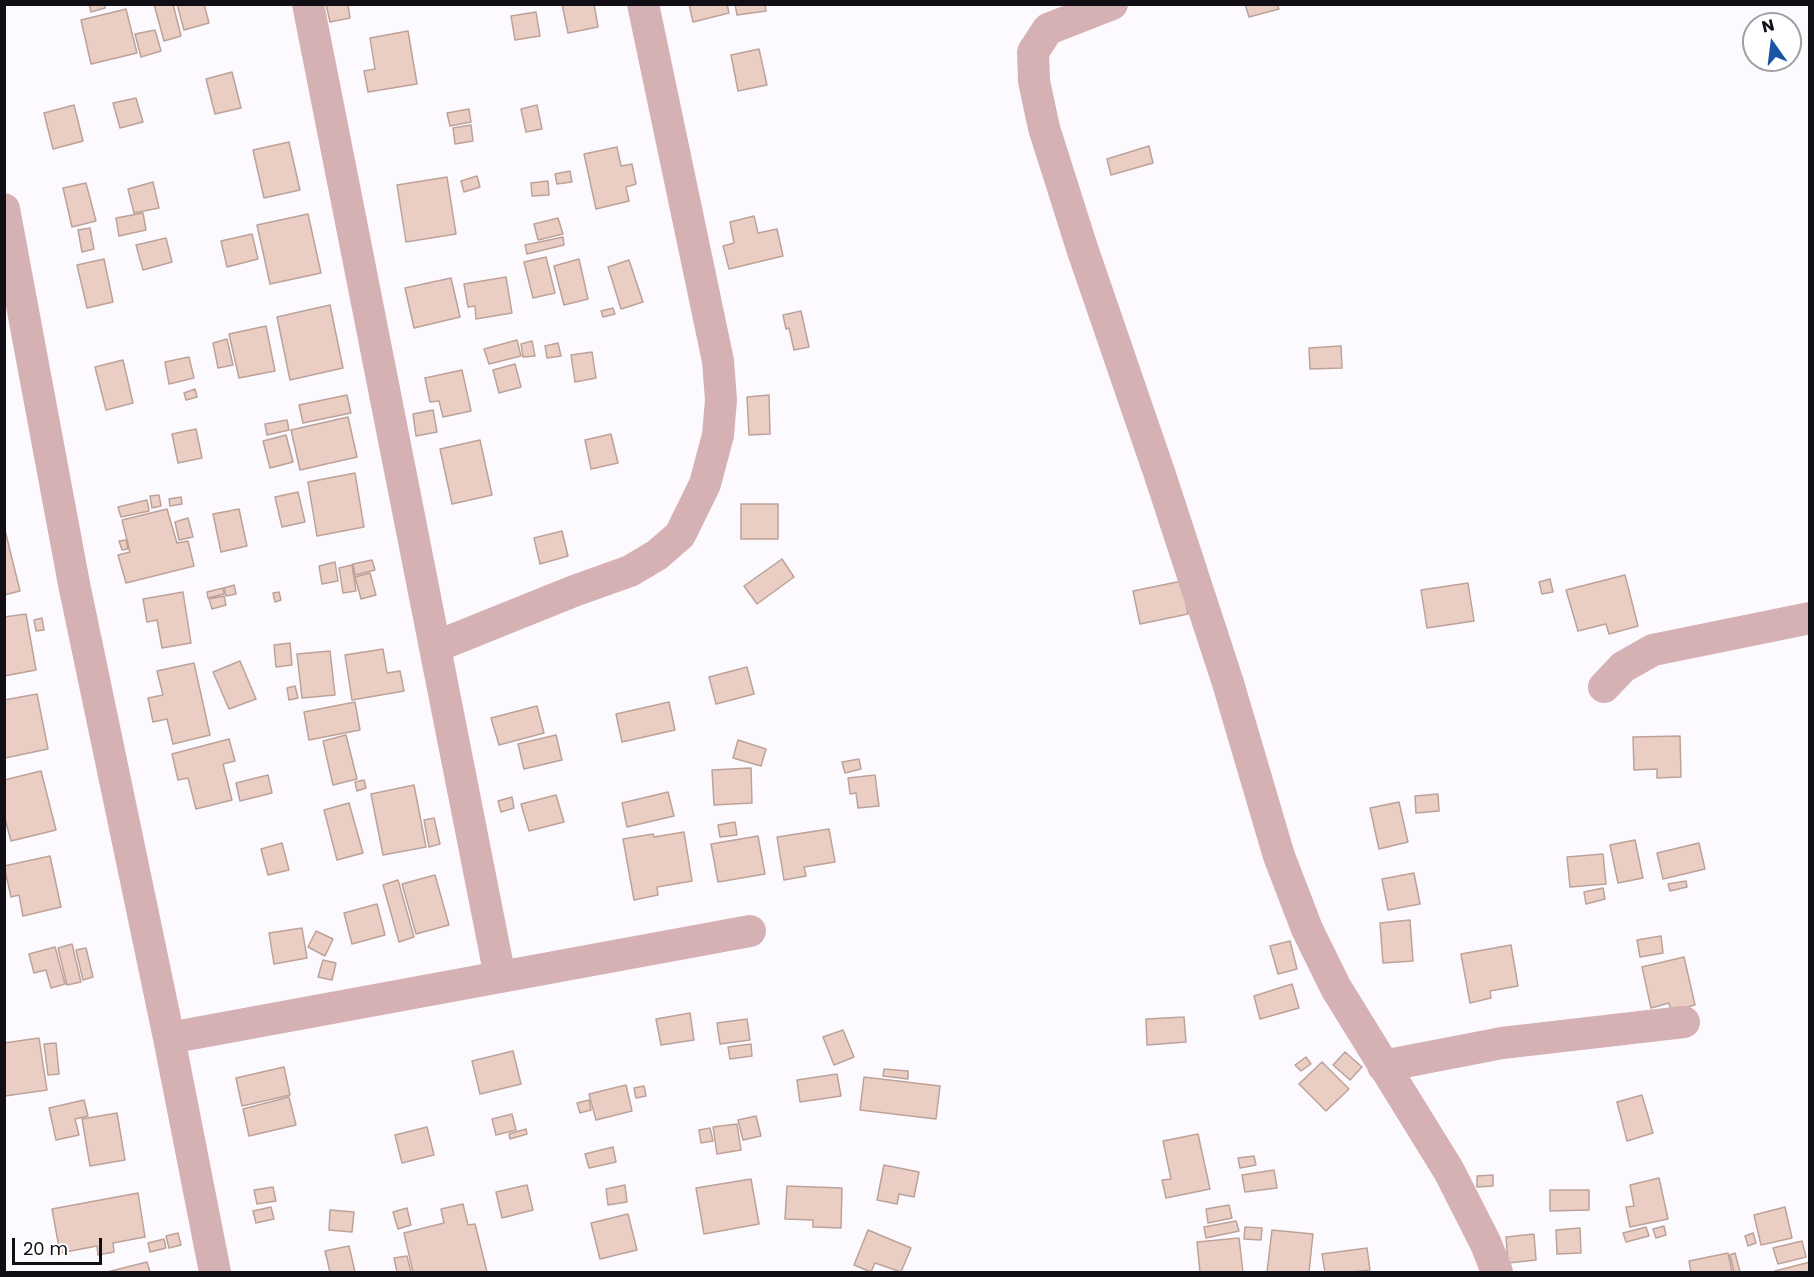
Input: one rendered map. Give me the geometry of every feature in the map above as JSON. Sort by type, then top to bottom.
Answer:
[{"type":"street","points":[[309,4],[500,977]]},
{"type":"street","points":[[435,647],[630,571],[657,555],[680,535],[705,484],[718,435],[721,399],[718,361],[643,4]]},
{"type":"street","points":[[1112,4],[1048,29],[1033,52],[1034,81],[1044,128],[1221,661],[1279,856],[1307,930],[1336,988],[1449,1171],[1486,1244],[1497,1272]]},
{"type":"street","points":[[4,209],[74,584],[169,1038],[215,1272]]},
{"type":"street","points":[[1604,687],[1623,667],[1653,650],[1809,618]]},
{"type":"street","points":[[169,1038],[750,931]]},
{"type":"street","points":[[1383,1066],[1502,1043],[1684,1022]]},
{"type":"building","points":[[89,4],[105,4],[105,8],[91,12]]},
{"type":"building","points":[[154,4],[173,4],[181,36],[164,41]]},
{"type":"building","points":[[177,4],[204,4],[209,23],[184,30]]},
{"type":"building","points":[[326,4],[348,4],[350,18],[330,22]]},
{"type":"building","points":[[562,4],[594,4],[598,27],[568,33]]},
{"type":"building","points":[[689,4],[727,4],[729,13],[693,22]]},
{"type":"building","points":[[735,4],[765,4],[766,11],[737,15]]},
{"type":"building","points":[[1245,4],[1277,4],[1279,9],[1249,17]]},
{"type":"building","points":[[126,9],[137,53],[91,64],[81,20]]},
{"type":"building","points":[[536,12],[540,36],[515,40],[511,16]]},
{"type":"building","points":[[155,30],[161,51],[141,57],[135,34]]},
{"type":"building","points":[[408,31],[417,84],[368,92],[364,71],[375,69],[370,38]]},
{"type":"building","points":[[759,49],[767,85],[738,91],[731,55]]},
{"type":"building","points":[[232,72],[241,108],[215,114],[206,79]]},
{"type":"building","points":[[136,98],[143,122],[120,128],[113,103]]},
{"type":"building","points":[[74,105],[83,141],[53,149],[44,113]]},
{"type":"building","points":[[537,105],[542,129],[526,132],[521,109]]},
{"type":"building","points":[[469,109],[471,122],[450,126],[447,113]]},
{"type":"building","points":[[471,125],[473,141],[455,144],[453,128]]},
{"type":"building","points":[[289,142],[300,190],[264,198],[253,150]]},
{"type":"building","points":[[1149,146],[1153,163],[1111,175],[1107,159]]},
{"type":"building","points":[[617,147],[621,166],[632,164],[636,184],[626,187],[629,201],[596,209],[584,154]]},
{"type":"building","points":[[570,171],[572,182],[557,184],[555,174]]},
{"type":"building","points":[[477,176],[480,187],[464,192],[461,181]]},
{"type":"building","points":[[447,177],[456,234],[406,242],[397,185]]},
{"type":"building","points":[[548,181],[549,195],[532,196],[531,183]]},
{"type":"building","points":[[153,182],[159,208],[134,213],[128,189]]},
{"type":"building","points":[[86,183],[96,221],[72,227],[63,188]]},
{"type":"building","points":[[143,213],[146,230],[119,236],[116,218]]},
{"type":"building","points":[[308,214],[321,273],[270,284],[257,225]]},
{"type":"building","points":[[754,216],[758,233],[777,229],[783,256],[729,269],[723,246],[734,243],[730,222]]},
{"type":"building","points":[[558,218],[563,234],[538,240],[534,224]]},
{"type":"building","points":[[90,228],[94,249],[82,252],[78,230]]},
{"type":"building","points":[[252,234],[258,259],[227,267],[221,241]]},
{"type":"building","points":[[563,237],[564,245],[527,254],[525,245]]},
{"type":"building","points":[[166,238],[172,262],[143,270],[136,245]]},
{"type":"building","points":[[546,257],[555,293],[533,298],[524,262]]},
{"type":"building","points":[[104,259],[113,302],[87,308],[77,265]]},
{"type":"building","points":[[579,259],[588,299],[564,305],[554,266]]},
{"type":"building","points":[[629,260],[643,302],[621,309],[608,267]]},
{"type":"building","points":[[506,277],[512,313],[476,319],[475,306],[468,307],[464,284]]},
{"type":"building","points":[[451,278],[460,317],[414,328],[405,288]]},
{"type":"building","points":[[330,305],[343,368],[290,380],[277,317]]},
{"type":"building","points":[[613,308],[615,314],[603,317],[601,311]]},
{"type":"building","points":[[801,311],[809,347],[794,350],[789,328],[786,329],[783,315]]},
{"type":"building","points":[[266,326],[275,371],[239,378],[229,334]]},
{"type":"building","points":[[227,339],[233,365],[218,368],[213,343]]},
{"type":"building","points":[[517,340],[521,356],[489,364],[484,349]]},
{"type":"building","points":[[532,341],[535,356],[523,357],[521,344]]},
{"type":"building","points":[[558,343],[561,356],[547,358],[545,346]]},
{"type":"building","points":[[1341,346],[1342,368],[1310,369],[1309,348]]},
{"type":"building","points":[[592,352],[596,378],[575,382],[571,355]]},
{"type":"building","points":[[189,357],[194,378],[169,384],[165,362]]},
{"type":"building","points":[[123,360],[133,403],[106,410],[95,367]]},
{"type":"building","points":[[515,364],[521,387],[499,393],[493,370]]},
{"type":"building","points":[[462,370],[471,411],[443,417],[439,401],[430,402],[425,378]]},
{"type":"building","points":[[195,389],[197,397],[186,400],[184,393]]},
{"type":"building","points":[[347,395],[351,413],[303,423],[299,405]]},
{"type":"building","points":[[769,395],[770,434],[749,435],[747,397]]},
{"type":"building","points":[[433,410],[437,432],[416,436],[413,414]]},
{"type":"building","points":[[348,417],[357,457],[300,470],[291,430]]},
{"type":"building","points":[[287,420],[289,430],[267,435],[265,424]]},
{"type":"building","points":[[196,429],[202,458],[178,463],[172,434]]},
{"type":"building","points":[[611,434],[618,463],[591,469],[585,440]]},
{"type":"building","points":[[286,435],[293,462],[270,468],[263,441]]},
{"type":"building","points":[[480,440],[492,495],[452,504],[440,449]]},
{"type":"building","points":[[355,473],[364,527],[317,536],[308,482]]},
{"type":"building","points":[[298,492],[305,522],[282,527],[275,497]]},
{"type":"building","points":[[159,495],[161,506],[152,508],[150,496]]},
{"type":"building","points":[[181,497],[182,504],[170,506],[169,499]]},
{"type":"building","points":[[147,500],[149,511],[121,517],[118,507]]},
{"type":"building","points":[[741,504],[778,504],[778,539],[741,539]]},
{"type":"building","points":[[167,509],[177,543],[188,541],[194,566],[126,583],[118,555],[130,552],[122,520]]},
{"type":"building","points":[[239,509],[247,546],[221,552],[213,514]]},
{"type":"building","points":[[188,518],[193,537],[179,540],[175,522]]},
{"type":"building","points":[[4,526],[20,591],[4,595]]},
{"type":"building","points":[[562,531],[568,556],[540,564],[534,538]]},
{"type":"building","points":[[126,540],[128,549],[122,550],[119,541]]},
{"type":"building","points":[[782,559],[794,577],[757,604],[744,586]]},
{"type":"building","points":[[372,560],[375,570],[355,575],[353,564]]},
{"type":"building","points":[[335,562],[338,581],[322,584],[319,566]]},
{"type":"building","points":[[352,565],[356,591],[343,593],[339,568]]},
{"type":"building","points":[[370,573],[376,595],[361,599],[355,577]]},
{"type":"building","points":[[1625,575],[1638,626],[1609,634],[1606,624],[1578,631],[1566,590]]},
{"type":"building","points":[[1550,579],[1553,592],[1542,594],[1539,582]]},
{"type":"building","points":[[1182,581],[1188,614],[1140,624],[1133,591]]},
{"type":"building","points":[[1468,583],[1474,621],[1427,628],[1421,590]]},
{"type":"building","points":[[234,585],[236,594],[226,596],[224,588]]},
{"type":"building","points":[[223,588],[224,594],[208,598],[207,592]]},
{"type":"building","points":[[183,592],[191,643],[162,648],[157,620],[147,622],[143,599]]},
{"type":"building","points":[[279,592],[281,600],[275,602],[273,593]]},
{"type":"building","points":[[224,596],[226,605],[212,609],[209,599]]},
{"type":"building","points":[[26,614],[36,670],[4,676],[4,617]]},
{"type":"building","points":[[42,618],[44,630],[36,631],[34,620]]},
{"type":"building","points":[[290,643],[292,665],[276,667],[274,645]]},
{"type":"building","points":[[383,649],[387,673],[400,671],[404,691],[352,700],[345,655]]},
{"type":"building","points":[[330,651],[335,695],[302,698],[297,654]]},
{"type":"building","points":[[240,661],[256,699],[229,709],[213,672]]},
{"type":"building","points":[[194,663],[210,735],[173,744],[167,719],[153,722],[148,698],[163,695],[157,671]]},
{"type":"building","points":[[747,667],[754,694],[716,704],[709,677]]},
{"type":"building","points":[[295,686],[298,698],[289,700],[287,688]]},
{"type":"building","points":[[37,694],[48,749],[5,758],[4,700]]},
{"type":"building","points":[[355,702],[360,730],[309,740],[304,712]]},
{"type":"building","points":[[669,702],[675,730],[622,742],[616,714]]},
{"type":"building","points":[[537,706],[544,733],[499,745],[491,718]]},
{"type":"building","points":[[346,735],[357,779],[333,785],[323,741]]},
{"type":"building","points":[[556,735],[562,760],[524,769],[518,744]]},
{"type":"building","points":[[1680,736],[1681,777],[1657,778],[1657,769],[1634,770],[1633,737]]},
{"type":"building","points":[[229,739],[235,761],[223,764],[232,800],[196,809],[188,778],[178,780],[172,754]]},
{"type":"building","points":[[738,740],[766,749],[761,766],[733,758]]},
{"type":"building","points":[[859,759],[861,769],[845,773],[842,762]]},
{"type":"building","points":[[751,768],[752,803],[714,805],[712,770]]},
{"type":"building","points":[[41,771],[56,830],[11,841],[4,815],[4,780]]},
{"type":"building","points":[[268,775],[272,793],[240,801],[236,783]]},
{"type":"building","points":[[875,775],[879,806],[858,808],[856,793],[850,794],[848,778]]},
{"type":"building","points":[[364,780],[366,788],[357,791],[355,782]]},
{"type":"building","points":[[414,785],[426,847],[383,855],[371,794]]},
{"type":"building","points":[[668,792],[674,816],[627,827],[622,803]]},
{"type":"building","points":[[1438,794],[1439,811],[1416,813],[1415,796]]},
{"type":"building","points":[[556,795],[564,822],[529,831],[521,804]]},
{"type":"building","points":[[512,797],[514,808],[501,812],[498,801]]},
{"type":"building","points":[[1399,802],[1408,842],[1379,849],[1370,808]]},
{"type":"building","points":[[349,803],[363,853],[337,860],[324,810]]},
{"type":"building","points":[[434,818],[440,844],[429,847],[424,820]]},
{"type":"building","points":[[735,822],[737,835],[720,837],[718,825]]},
{"type":"building","points":[[829,829],[835,862],[804,867],[806,876],[784,880],[777,837]]},
{"type":"building","points":[[684,832],[692,881],[657,887],[658,895],[634,900],[623,839]]},
{"type":"building","points":[[758,836],[765,874],[718,882],[711,844]]},
{"type":"building","points":[[1635,840],[1643,878],[1618,883],[1610,845]]},
{"type":"building","points":[[282,843],[289,870],[268,875],[261,849]]},
{"type":"building","points":[[1699,843],[1705,869],[1663,879],[1657,853]]},
{"type":"building","points":[[1603,854],[1606,884],[1570,887],[1567,857]]},
{"type":"building","points":[[50,856],[61,907],[23,916],[19,895],[11,897],[4,866]]},
{"type":"building","points":[[1414,873],[1420,904],[1388,910],[1382,879]]},
{"type":"building","points":[[435,875],[449,925],[416,934],[402,884]]},
{"type":"building","points":[[398,880],[414,937],[399,942],[383,885]]},
{"type":"building","points":[[1686,881],[1687,887],[1670,891],[1668,884]]},
{"type":"building","points":[[1603,888],[1605,899],[1586,904],[1584,892]]},
{"type":"building","points":[[377,904],[385,935],[352,944],[344,913]]},
{"type":"building","points":[[1410,920],[1413,961],[1383,963],[1380,923]]},
{"type":"building","points":[[302,928],[307,958],[274,964],[269,933]]},
{"type":"building","points":[[316,931],[333,939],[325,956],[308,947]]},
{"type":"building","points":[[1661,936],[1663,953],[1640,957],[1637,940]]},
{"type":"building","points":[[1290,941],[1297,969],[1278,974],[1270,946]]},
{"type":"building","points":[[72,944],[81,982],[67,985],[58,948]]},
{"type":"building","points":[[1511,945],[1518,986],[1490,991],[1491,998],[1470,1003],[1461,954]]},
{"type":"building","points":[[55,947],[65,984],[51,988],[46,970],[34,973],[29,954]]},
{"type":"building","points":[[86,948],[93,977],[83,980],[76,950]]},
{"type":"building","points":[[1684,957],[1695,1005],[1671,1011],[1669,1003],[1651,1008],[1642,967]]},
{"type":"building","points":[[323,960],[336,963],[332,980],[318,977]]},
{"type":"building","points":[[1292,984],[1299,1008],[1260,1019],[1254,996]]},
{"type":"building","points":[[690,1013],[694,1040],[661,1045],[656,1019]]},
{"type":"building","points":[[1184,1017],[1186,1042],[1147,1045],[1146,1019]]},
{"type":"building","points":[[747,1019],[750,1040],[720,1044],[717,1023]]},
{"type":"building","points":[[843,1030],[854,1057],[834,1065],[823,1037]]},
{"type":"building","points":[[39,1038],[47,1090],[5,1096],[4,1043]]},
{"type":"building","points":[[56,1043],[59,1074],[48,1075],[44,1044]]},
{"type":"building","points":[[751,1044],[752,1056],[730,1059],[728,1047]]},
{"type":"building","points":[[513,1051],[521,1084],[480,1094],[472,1061]]},
{"type":"building","points":[[1345,1052],[1362,1067],[1350,1080],[1333,1065]]},
{"type":"building","points":[[1306,1057],[1311,1064],[1301,1071],[1295,1065]]},
{"type":"building","points":[[1322,1062],[1349,1089],[1326,1111],[1299,1084]]},
{"type":"building","points":[[284,1067],[290,1095],[242,1106],[236,1078]]},
{"type":"building","points":[[884,1069],[908,1071],[908,1079],[883,1076]]},
{"type":"building","points":[[837,1074],[841,1096],[800,1102],[797,1080]]},
{"type":"building","points":[[864,1077],[940,1086],[936,1119],[860,1110]]},
{"type":"building","points":[[626,1085],[632,1111],[596,1120],[589,1094]]},
{"type":"building","points":[[644,1086],[646,1096],[636,1098],[634,1088]]},
{"type":"building","points":[[1642,1095],[1653,1133],[1627,1141],[1617,1102]]},
{"type":"building","points":[[289,1097],[296,1125],[249,1136],[243,1109]]},
{"type":"building","points":[[84,1100],[88,1116],[75,1119],[79,1135],[56,1140],[49,1108]]},
{"type":"building","points":[[589,1100],[591,1110],[580,1113],[577,1103]]},
{"type":"building","points":[[117,1113],[125,1160],[90,1166],[82,1119]]},
{"type":"building","points":[[512,1114],[516,1130],[496,1135],[492,1119]]},
{"type":"building","points":[[756,1116],[761,1136],[743,1140],[738,1120]]},
{"type":"building","points":[[737,1124],[741,1150],[717,1154],[713,1127]]},
{"type":"building","points":[[427,1127],[434,1155],[402,1163],[395,1135]]},
{"type":"building","points":[[710,1128],[713,1141],[701,1143],[699,1130]]},
{"type":"building","points":[[526,1129],[527,1134],[510,1139],[509,1134]]},
{"type":"building","points":[[1198,1134],[1210,1189],[1166,1198],[1162,1180],[1171,1179],[1163,1141]]},
{"type":"building","points":[[613,1147],[616,1162],[589,1168],[585,1154]]},
{"type":"building","points":[[1254,1156],[1256,1165],[1240,1168],[1238,1158]]},
{"type":"building","points":[[884,1165],[919,1172],[914,1197],[899,1194],[897,1204],[877,1200]]},
{"type":"building","points":[[1274,1170],[1277,1188],[1245,1192],[1242,1175]]},
{"type":"building","points":[[1493,1175],[1493,1186],[1477,1187],[1477,1176]]},
{"type":"building","points":[[1659,1178],[1668,1219],[1630,1227],[1626,1207],[1634,1206],[1630,1185]]},
{"type":"building","points":[[751,1179],[759,1224],[704,1234],[696,1188]]},
{"type":"building","points":[[527,1185],[533,1210],[502,1218],[496,1192]]},
{"type":"building","points":[[625,1185],[627,1202],[608,1205],[606,1189]]},
{"type":"building","points":[[787,1186],[842,1188],[841,1228],[813,1227],[813,1220],[785,1219]]},
{"type":"building","points":[[273,1187],[276,1201],[257,1204],[254,1190]]},
{"type":"building","points":[[1550,1190],[1589,1190],[1589,1210],[1550,1211]]},
{"type":"building","points":[[138,1193],[145,1237],[113,1243],[114,1252],[98,1255],[97,1246],[60,1253],[52,1209]]},
{"type":"building","points":[[463,1204],[468,1225],[475,1224],[487,1272],[413,1272],[404,1233],[444,1223],[441,1209]]},
{"type":"building","points":[[1229,1205],[1232,1218],[1208,1223],[1206,1209]]},
{"type":"building","points":[[271,1207],[274,1219],[256,1223],[253,1211]]},
{"type":"building","points":[[1785,1207],[1792,1238],[1761,1245],[1754,1215]]},
{"type":"building","points":[[407,1208],[411,1225],[398,1229],[393,1212]]},
{"type":"building","points":[[330,1210],[354,1212],[352,1232],[329,1230]]},
{"type":"building","points":[[628,1214],[637,1250],[600,1259],[591,1223]]},
{"type":"building","points":[[1236,1221],[1239,1231],[1206,1238],[1204,1227]]},
{"type":"building","points":[[1664,1226],[1666,1235],[1656,1238],[1653,1229]]},
{"type":"building","points":[[1245,1227],[1262,1228],[1261,1240],[1244,1239]]},
{"type":"building","points":[[1646,1227],[1649,1236],[1626,1242],[1623,1233]]},
{"type":"building","points":[[1580,1228],[1581,1253],[1557,1254],[1556,1230]]},
{"type":"building","points":[[868,1230],[911,1248],[901,1272],[875,1263],[871,1272],[854,1265]]},
{"type":"building","points":[[1272,1230],[1313,1234],[1309,1272],[1267,1272]]},
{"type":"building","points":[[178,1233],[181,1245],[169,1248],[166,1236]]},
{"type":"building","points":[[1753,1233],[1756,1243],[1748,1246],[1745,1236]]},
{"type":"building","points":[[1534,1234],[1536,1260],[1508,1263],[1506,1237]]},
{"type":"building","points":[[1239,1238],[1243,1272],[1200,1272],[1197,1242]]},
{"type":"building","points":[[164,1239],[166,1248],[150,1252],[148,1243]]},
{"type":"building","points":[[1802,1241],[1806,1257],[1778,1264],[1773,1248]]},
{"type":"building","points":[[349,1246],[355,1272],[330,1272],[325,1251]]},
{"type":"building","points":[[1367,1248],[1370,1270],[1325,1272],[1322,1254]]},
{"type":"building","points":[[1728,1253],[1732,1272],[1691,1272],[1689,1261]]},
{"type":"building","points":[[1735,1253],[1740,1272],[1734,1272],[1730,1255]]},
{"type":"building","points":[[407,1256],[411,1272],[397,1272],[394,1258]]},
{"type":"building","points":[[147,1262],[150,1272],[107,1272]]},
{"type":"building","points":[[1810,1262],[1810,1272],[1775,1272],[1775,1271]]}]
